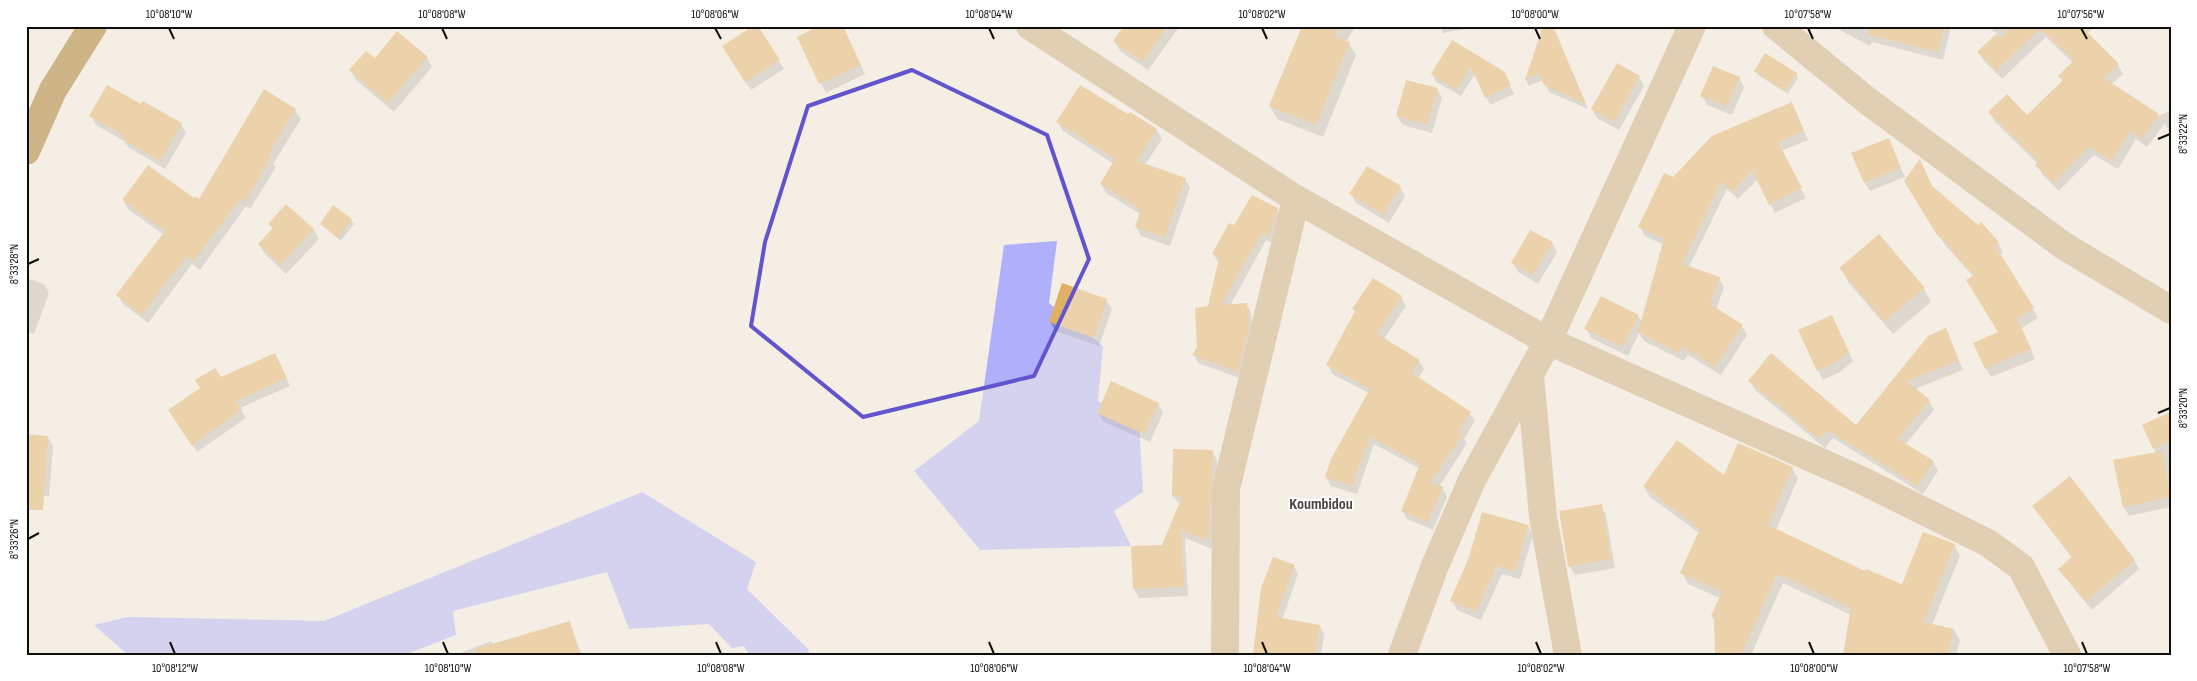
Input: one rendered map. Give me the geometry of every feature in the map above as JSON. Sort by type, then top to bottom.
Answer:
[{"type":"main road","points":[[26,151],[53,90],[93,26]]},
{"type":"street","points":[[1030,26],[1296,199],[1548,341],[1861,480],[1988,543],[2021,567],[2067,655]]},
{"type":"street","points":[[1402,655],[1434,568],[1472,480],[1548,341],[1692,26]]},
{"type":"street","points":[[1776,26],[1869,102],[2064,246],[2171,310]]},
{"type":"street","points":[[1225,655],[1226,489],[1296,199]]},
{"type":"street","points":[[1530,376],[1543,517],[1568,655]]},
{"type":"highlighted area","points":[[912,70],[1047,135],[1089,259],[1034,376],[863,417],[751,326],[765,242],[808,106]]},
{"type":"shaded area","points":[[1057,241],[1049,303],[1103,346],[1098,401],[1139,425],[1143,492],[1114,511],[1131,546],[980,550],[914,471],[979,421],[1004,245]]},
{"type":"shaded area","points":[[642,492],[756,562],[747,589],[809,650],[808,655],[749,655],[744,646],[732,648],[709,624],[629,629],[607,572],[453,611],[456,635],[404,655],[128,655],[94,625],[127,617],[324,621]]},
{"type":"building","points":[[753,26],[758,26],[780,60],[745,82],[722,46]]},
{"type":"building","points":[[818,26],[843,26],[861,65],[819,84],[797,37]]},
{"type":"building","points":[[1124,26],[1168,26],[1143,62],[1113,41]]},
{"type":"building","points":[[1302,26],[1341,26],[1335,36],[1350,42],[1316,125],[1269,106]]},
{"type":"building","points":[[1543,26],[1553,26],[1586,104],[1544,85],[1539,73],[1525,80]]},
{"type":"building","points":[[1868,26],[1945,26],[1938,52],[1867,34]]},
{"type":"building","points":[[2012,26],[2081,26],[2119,64],[2104,78],[2159,114],[2142,139],[2130,131],[2112,161],[2089,147],[2053,183],[2035,165],[2038,161],[1988,112],[2007,94],[2027,115],[2063,80],[2058,76],[2074,60],[2040,29],[1996,71],[1977,52],[1996,34],[2000,38]]},
{"type":"building","points":[[397,31],[428,57],[388,103],[349,70],[366,51],[375,58]]},
{"type":"building","points":[[1452,40],[1505,72],[1511,86],[1485,98],[1471,67],[1456,90],[1431,74]]},
{"type":"building","points":[[1765,53],[1797,73],[1785,91],[1754,71]]},
{"type":"building","points":[[1617,63],[1640,76],[1614,122],[1591,109]]},
{"type":"building","points":[[1713,66],[1740,77],[1727,106],[1700,96]]},
{"type":"building","points":[[1406,80],[1438,88],[1427,124],[1396,116]]},
{"type":"building","points":[[107,85],[141,104],[143,101],[182,123],[160,161],[121,138],[123,135],[89,116]]},
{"type":"building","points":[[1080,85],[1157,129],[1137,161],[1186,178],[1165,237],[1135,227],[1141,210],[1100,184],[1115,159],[1056,122]]},
{"type":"building","points":[[264,89],[296,109],[268,155],[271,157],[245,202],[241,198],[194,261],[187,256],[142,315],[116,295],[165,231],[122,200],[148,165],[194,198],[195,196],[199,199]]},
{"type":"building","points":[[1792,102],[1804,131],[1778,142],[1802,188],[1769,205],[1752,170],[1733,192],[1722,181],[1682,264],[1720,277],[1710,304],[1743,325],[1715,367],[1683,347],[1679,353],[1638,332],[1664,239],[1638,227],[1664,173],[1673,177],[1712,136]]},
{"type":"building","points":[[1889,138],[1901,168],[1864,183],[1851,153]]},
{"type":"building","points":[[1920,159],[1932,186],[1978,225],[1981,222],[1999,242],[1995,245],[2034,308],[2017,319],[2031,349],[1985,369],[1973,343],[1998,332],[1966,280],[1974,275],[1950,250],[1952,248],[1937,235],[1904,181]]},
{"type":"building","points":[[1367,166],[1401,186],[1383,215],[1349,194]]},
{"type":"building","points":[[1252,195],[1278,208],[1269,237],[1262,233],[1221,305],[1247,303],[1249,326],[1238,372],[1192,355],[1197,347],[1195,308],[1208,306],[1219,258],[1212,254],[1229,223],[1234,225]]},
{"type":"building","points":[[286,204],[314,229],[281,265],[258,244],[273,228],[268,224]]},
{"type":"building","points":[[333,205],[352,219],[338,238],[320,224]]},
{"type":"building","points":[[1530,230],[1553,242],[1533,275],[1511,263]]},
{"type":"building","points":[[1879,234],[1925,288],[1884,322],[1839,268]]},
{"type":"building","points":[[1373,278],[1402,296],[1377,334],[1420,360],[1412,373],[1471,412],[1459,431],[1463,434],[1431,482],[1443,487],[1428,522],[1401,511],[1420,464],[1370,437],[1352,486],[1325,477],[1331,459],[1370,389],[1326,365],[1355,311],[1352,309]]},
{"type":"building","points":[[1062,283],[1107,299],[1094,338],[1049,322]]},
{"type":"building","points":[[1601,296],[1639,315],[1623,347],[1584,329]]},
{"type":"building","points":[[1832,315],[1849,352],[1835,363],[1817,371],[1798,330]]},
{"type":"building","points":[[1946,328],[1959,361],[1907,381],[1930,400],[1898,439],[1934,461],[1918,486],[1827,430],[1819,439],[1748,381],[1771,353],[1856,425],[1928,336]]},
{"type":"building","points":[[275,353],[287,378],[236,401],[242,409],[192,446],[168,410],[200,388],[195,380],[215,368],[221,377]]},
{"type":"building","points":[[1111,381],[1159,403],[1144,434],[1097,413]]},
{"type":"building","points":[[2171,412],[2171,440],[2153,449],[2142,425]]},
{"type":"building","points":[[26,434],[48,436],[43,510],[26,510]]},
{"type":"building","points":[[1677,440],[1724,475],[1738,443],[1793,467],[1768,525],[1865,571],[1866,569],[1902,584],[1923,532],[1955,544],[1924,622],[1954,629],[1948,655],[1843,655],[1851,608],[1777,574],[1741,655],[1715,655],[1714,618],[1711,616],[1722,592],[1680,573],[1700,529],[1643,486]]},
{"type":"building","points":[[1173,449],[1213,450],[1210,532],[1206,540],[1181,530],[1184,587],[1133,589],[1131,546],[1162,545],[1182,497],[1172,496]]},
{"type":"building","points":[[2162,451],[2171,497],[2123,507],[2113,460]]},
{"type":"building","points":[[2070,476],[2135,560],[2086,602],[2058,569],[2072,557],[2032,506]]},
{"type":"building","points":[[1602,504],[1611,559],[1568,567],[1559,511]]},
{"type":"building","points":[[1482,512],[1529,525],[1515,571],[1497,566],[1476,612],[1450,601],[1469,557]]},
{"type":"building","points":[[1273,557],[1295,565],[1276,617],[1320,625],[1315,655],[1253,655],[1261,588]]},
{"type":"building","points":[[570,621],[580,655],[476,655],[475,649]]},
{"type":"district","name":"Koumbidou","points":[[1321,503]]}]
